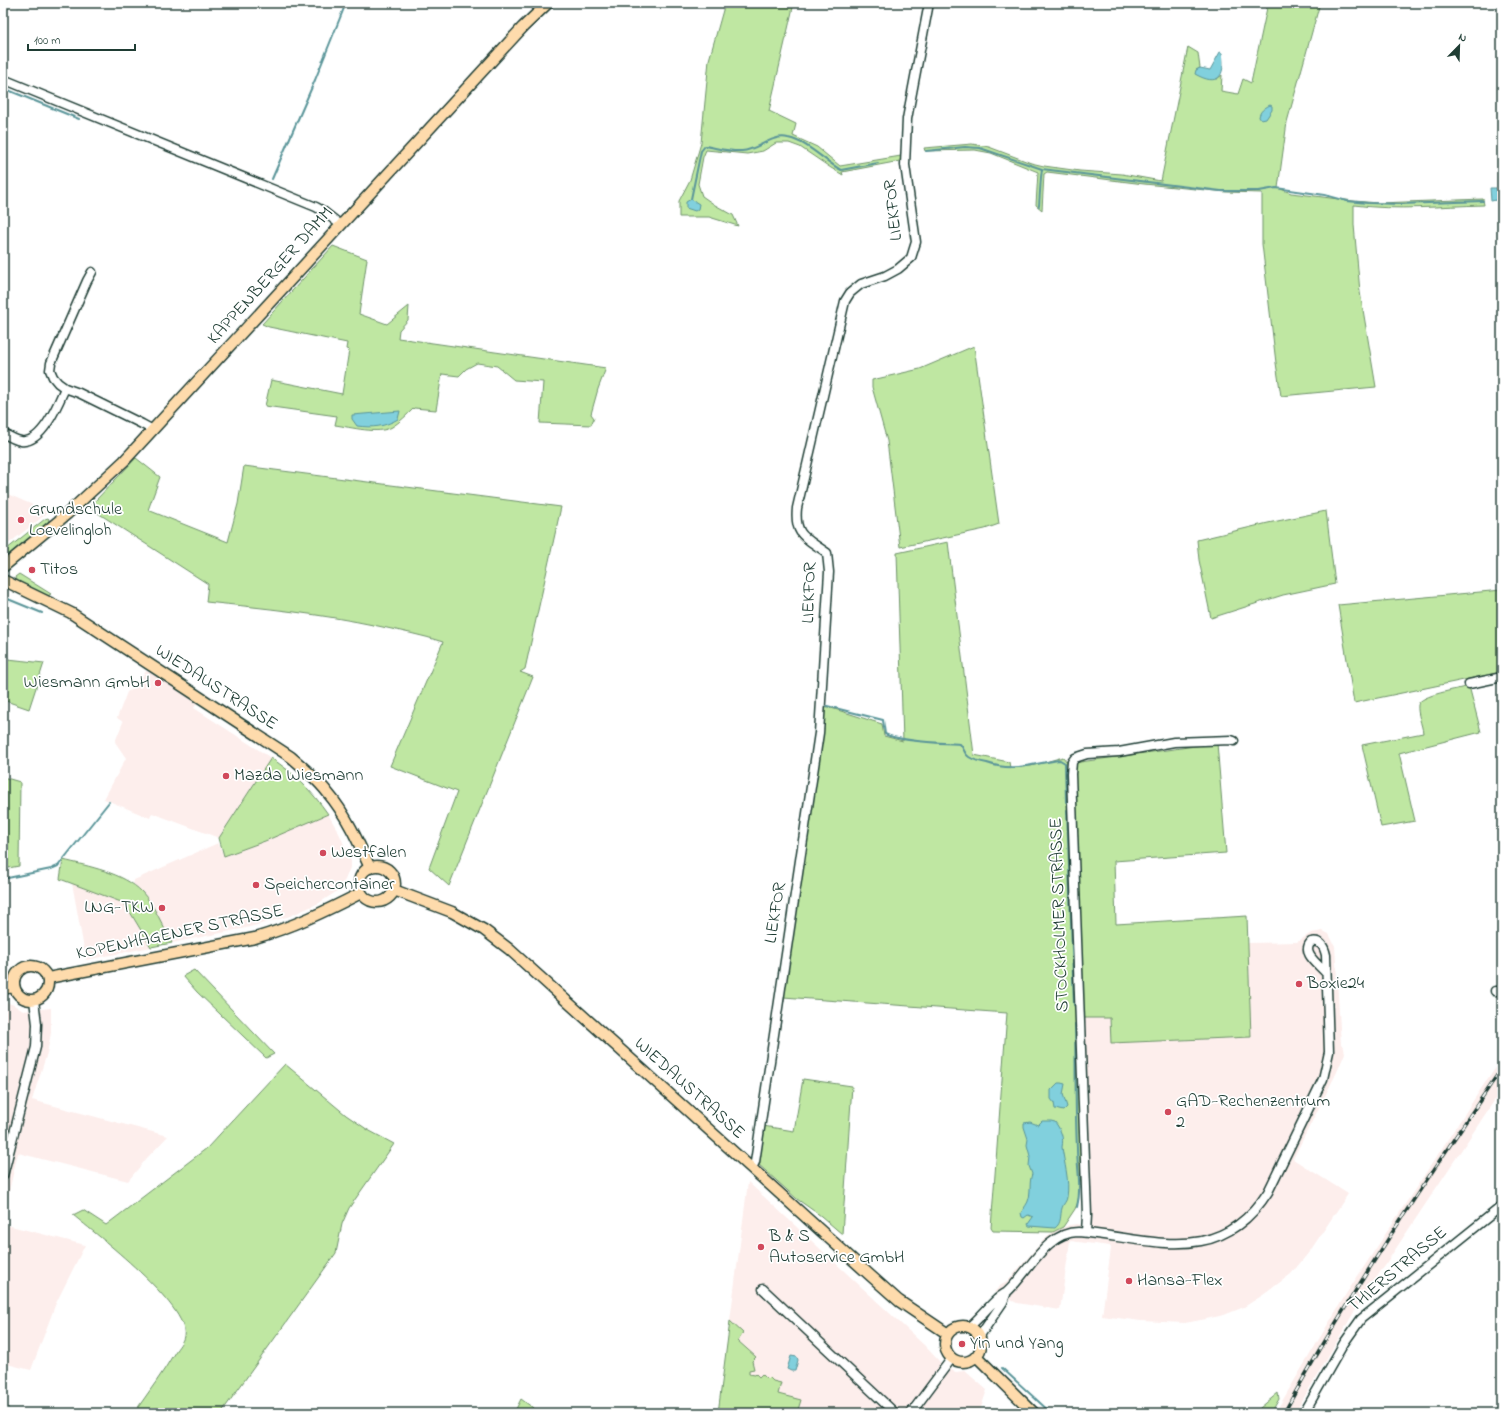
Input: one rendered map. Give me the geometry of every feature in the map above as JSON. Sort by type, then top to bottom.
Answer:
[{"type":"main road","name":"KAPPENBERGER DAMM","points":[[6,564],[95,489],[153,430],[523,27],[548,3]]},
{"type":"main road","name":"WIEDAUSTRASSE","points":[[3,580],[70,613],[292,757],[328,792],[350,826],[370,868]]},
{"type":"main road","points":[[379,867],[389,871],[394,881],[394,890],[389,897],[379,902],[368,900],[361,892],[359,887],[361,876],[370,868],[379,867]]},
{"type":"main road","name":"WIEDAUSTRASSE","points":[[394,890],[452,912],[484,930],[509,949],[899,1301],[948,1334]]},
{"type":"main road","name":"KOPENHAGENER STRASSE","points":[[48,978],[271,933],[300,923],[361,892]]},
{"type":"main road","points":[[30,965],[40,968],[44,971],[48,978],[48,987],[46,992],[43,996],[34,1000],[23,999],[13,987],[15,975],[24,967],[30,965]]},
{"type":"main road","points":[[3,989],[13,987]]},
{"type":"main road","points":[[958,1327],[969,1327],[974,1330],[979,1337],[980,1345],[976,1356],[962,1362],[952,1358],[948,1354],[945,1344],[948,1334],[958,1327]]},
{"type":"main road","points":[[976,1356],[1034,1413]]},
{"type":"street","name":"LIEKFOR","points":[[752,1168],[790,925],[821,705],[829,572],[828,560],[827,553],[801,534],[797,527],[797,508],[845,302],[850,293],[861,284],[885,276],[898,269],[911,258],[916,242],[905,165],[905,138],[907,118],[929,3]]},
{"type":"street","points":[[3,79],[316,207],[341,225]]},
{"type":"street","points":[[92,272],[50,370],[58,383],[65,388],[79,393],[153,430]]},
{"type":"street","points":[[3,433],[20,440],[33,439],[39,435],[65,388]]},
{"type":"street","points":[[1469,684],[1502,677]]},
{"type":"street","name":"STOCKHOLMER STRASSE","points":[[1086,1232],[1087,1215],[1071,774],[1072,762],[1075,758],[1087,754],[1119,752],[1155,744],[1174,742],[1234,741]]},
{"type":"street","points":[[969,1327],[998,1298],[1007,1292],[1048,1245],[1057,1238],[1072,1232],[1086,1232],[1170,1244],[1190,1244],[1203,1241],[1230,1230],[1248,1217],[1268,1192],[1323,1079],[1327,1065],[1328,1052],[1325,972]]},
{"type":"street","points":[[3,1176],[35,1053],[37,1024],[34,1000]]},
{"type":"street","name":"THIERSTRASSE","points":[[1304,1413],[1344,1343],[1361,1319],[1502,1206]]},
{"type":"street","points":[[763,1289],[895,1413]]},
{"type":"street","points":[[979,1337],[1003,1302],[1007,1292]]},
{"type":"street","points":[[911,1413],[952,1358]]},
{"type":"shaded area","name":"Grundschule Loevelingloh","points":[[3,492],[49,512],[3,548]]},
{"type":"shaded area","points":[[146,671],[155,674],[197,703],[194,708],[271,758],[219,838],[152,813],[150,818],[104,799],[126,758],[115,742],[123,722],[117,718],[127,692],[137,686]]},
{"type":"shaded area","points":[[328,814],[339,833],[351,861],[351,865],[345,880],[340,886],[342,888],[319,903],[290,916],[246,928],[172,943],[151,905],[143,893],[133,884],[134,880],[218,843],[224,856],[265,841]]},
{"type":"shaded area","points":[[72,883],[121,902],[127,907],[151,947],[86,960]]},
{"type":"shaded area","points":[[1323,931],[1329,934],[1335,946],[1341,1044],[1345,1053],[1293,1159],[1348,1194],[1310,1251],[1291,1274],[1244,1307],[1224,1315],[1206,1319],[1185,1323],[1141,1321],[1102,1316],[1111,1248],[1110,1246],[1070,1241],[1060,1310],[1017,1303],[994,1292],[1001,1285],[1007,1282],[1046,1237],[1053,1232],[1069,1225],[1077,1224],[1089,1226],[1083,1018],[1110,1018],[1111,1043],[1251,1037],[1247,943],[1297,942],[1311,933]]},
{"type":"shaded area","points":[[3,1001],[14,1005],[23,1011],[51,1008],[51,1033],[47,1053],[32,1100],[168,1136],[128,1181],[18,1153],[3,1217]]},
{"type":"shaded area","points":[[1502,1057],[1502,1089],[1357,1307],[1295,1413],[1275,1413],[1346,1294]]},
{"type":"shaded area","points":[[748,1182],[924,1345],[940,1362],[953,1371],[965,1371],[987,1390],[979,1413],[718,1413]]},
{"type":"shaded area","points":[[3,1224],[85,1245],[56,1303],[31,1370],[3,1363]]},
{"type":"green space","points":[[725,3],[794,3],[769,111],[796,124],[793,136],[817,147],[840,166],[901,156],[900,161],[842,172],[843,175],[800,147],[789,143],[776,143],[763,151],[747,154],[706,150],[703,157],[698,184],[702,196],[733,215],[738,226],[709,217],[679,217],[679,201],[690,180],[701,143],[709,60]]},
{"type":"green space","points":[[1268,3],[1320,3],[1287,122],[1278,188],[1291,193],[1379,203],[1483,199],[1484,205],[1386,208],[1354,205],[1354,225],[1360,292],[1376,387],[1281,396],[1262,244],[1262,193],[1226,192],[1144,184],[1047,172],[1044,174],[1042,210],[1036,205],[1038,172],[991,153],[975,150],[925,151],[924,148],[972,144],[989,147],[1031,163],[1044,166],[1080,171],[1122,174],[1161,181],[1188,47],[1198,53],[1200,68],[1196,70],[1217,79],[1222,75],[1221,91],[1238,94],[1243,79],[1251,83]]},
{"type":"green space","points":[[333,246],[367,259],[359,314],[387,324],[409,306],[408,320],[399,330],[398,338],[606,368],[591,414],[594,418],[591,425],[540,423],[543,382],[514,380],[497,366],[477,363],[466,369],[459,376],[442,374],[436,410],[414,408],[398,423],[386,429],[364,430],[335,425],[337,416],[265,406],[271,380],[342,394],[349,350],[346,349],[347,343],[269,327],[262,324]]},
{"type":"green space","points":[[974,346],[999,524],[985,529],[900,547],[887,441],[872,387],[872,380],[920,369]]},
{"type":"green space","points":[[136,458],[160,477],[148,510],[228,542],[238,504],[244,466],[561,507],[525,669],[520,672],[533,677],[449,886],[429,868],[457,792],[390,766],[443,642],[403,631],[336,618],[206,602],[208,584],[90,508]]},
{"type":"green space","points":[[1326,511],[1335,584],[1283,595],[1211,618],[1199,560],[1197,540]]},
{"type":"green space","points":[[48,518],[48,523],[6,557],[5,556],[7,549]]},
{"type":"green space","points":[[948,542],[974,755],[1009,762],[1010,768],[1031,766],[1063,757],[1067,762],[1081,1130],[1081,1175],[1078,1202],[1075,1209],[1063,1227],[1053,1232],[993,1231],[991,1228],[1007,1013],[783,997],[825,706],[882,724],[884,736],[903,741],[897,553]]},
{"type":"green space","points":[[19,574],[51,594],[46,597],[20,584],[15,577]]},
{"type":"green space","points":[[1502,590],[1502,672],[1354,703],[1338,605]]},
{"type":"green space","points":[[3,656],[8,659],[44,663],[29,709],[3,700]]},
{"type":"green space","points":[[1469,686],[1481,732],[1399,753],[1415,821],[1381,827],[1362,745],[1423,733],[1418,708],[1420,701],[1432,695]]},
{"type":"green space","points":[[1217,743],[1226,853],[1114,861],[1116,924],[1247,916],[1251,1037],[1111,1043],[1110,1018],[1083,1018],[1073,763]]},
{"type":"green space","points":[[271,758],[302,783],[328,814],[265,841],[224,856],[219,838]]},
{"type":"green space","points":[[3,777],[20,782],[19,866],[3,869]]},
{"type":"green space","points":[[63,860],[105,871],[134,885],[142,892],[151,904],[172,943],[151,947],[127,907],[121,902],[60,879]]},
{"type":"green space","points":[[194,970],[274,1054],[266,1058],[197,992],[183,976]]},
{"type":"green space","points":[[285,1064],[346,1115],[368,1130],[394,1144],[349,1208],[342,1224],[336,1253],[221,1413],[134,1413],[182,1342],[184,1336],[182,1323],[172,1307],[158,1290],[139,1271],[73,1215],[83,1210],[106,1225],[207,1148]]},
{"type":"green space","points":[[803,1079],[852,1086],[842,1234],[821,1216],[797,1199],[758,1164],[763,1126],[794,1131]]},
{"type":"green space","points":[[730,1321],[743,1333],[738,1341],[756,1357],[752,1361],[754,1369],[749,1370],[749,1374],[756,1374],[759,1377],[762,1374],[767,1379],[769,1377],[773,1381],[781,1383],[778,1394],[801,1400],[797,1413],[718,1413]]},
{"type":"green space","points":[[1278,1393],[1279,1399],[1271,1413],[1254,1413]]},
{"type":"green space","points":[[521,1399],[540,1413],[514,1413]]},
{"type":"water","points":[[1220,52],[1222,53],[1223,68],[1219,77],[1209,80],[1195,74],[1196,70],[1200,68],[1210,70]]},
{"type":"water","points":[[1270,105],[1272,106],[1272,110],[1266,119],[1261,120],[1259,117],[1260,113]]},
{"type":"water","points":[[1490,188],[1502,188],[1502,199],[1491,201]]},
{"type":"water","points":[[691,199],[699,204],[698,209],[695,211],[686,208],[686,202]]},
{"type":"water","points":[[400,411],[398,419],[388,424],[378,426],[357,426],[352,419],[352,415]]},
{"type":"water","points":[[1058,1083],[1065,1084],[1063,1094],[1067,1107],[1063,1111],[1055,1109],[1054,1103],[1051,1099],[1051,1090]]},
{"type":"water","points":[[1042,1121],[1055,1122],[1060,1131],[1063,1144],[1062,1147],[1068,1191],[1067,1198],[1062,1208],[1060,1221],[1055,1228],[1029,1226],[1028,1224],[1033,1217],[1028,1215],[1024,1218],[1022,1217],[1021,1213],[1027,1204],[1032,1174],[1029,1166],[1030,1156],[1024,1123],[1030,1122],[1038,1125]]},
{"type":"water","points":[[791,1356],[797,1357],[798,1360],[795,1371],[787,1369]]},
{"type":"waterway","points":[[272,179],[315,80],[346,3]]},
{"type":"waterway","points":[[3,88],[79,119]]},
{"type":"waterway","points":[[691,199],[701,151],[705,146],[742,151],[782,137],[802,143],[841,170],[878,163]]},
{"type":"waterway","points":[[926,151],[965,147],[980,148],[1042,169],[1221,191],[1259,191],[1276,188],[1325,195],[1347,201],[1367,203],[1401,204],[1483,201]]},
{"type":"waterway","points":[[1039,206],[1042,169]]},
{"type":"waterway","points":[[3,597],[42,613]]},
{"type":"waterway","points":[[827,706],[883,720],[885,734],[892,737],[922,742],[960,744],[969,757],[997,766],[1015,767],[1060,760],[1065,763],[1066,802]]},
{"type":"waterway","points":[[3,879],[51,869],[58,866],[109,802]]},
{"type":"waterway","points":[[1067,810],[1074,1005]]},
{"type":"waterway","points":[[1075,1024],[1076,1133],[1079,1185],[1077,1207]]},
{"type":"waterway","points":[[1002,1368],[1051,1413]]},
{"type":"railway","points":[[1284,1413],[1335,1325],[1389,1238],[1502,1068]]},
{"type":"place","name":"Grundschule Loevelingloh","points":[[21,520]]},
{"type":"place","name":"Titos","points":[[32,570]]},
{"type":"place","name":"Wiesmann GmbH","points":[[158,683]]},
{"type":"place","name":"Mazda Wiesmann","points":[[226,776]]},
{"type":"place","name":"Westfalen","points":[[323,853]]},
{"type":"place","name":"Speichercontainer","points":[[256,885]]},
{"type":"place","name":"LNG-TKW","points":[[162,908]]},
{"type":"place","name":"Boxie24","points":[[1299,984]]},
{"type":"place","name":"GAD-Rechenzentrum 2","points":[[1168,1112]]},
{"type":"place","name":"B & S Autoservice GmbH","points":[[761,1247]]},
{"type":"place","name":"Hansa-Flex","points":[[1129,1281]]},
{"type":"place","name":"Yin und Yang","points":[[962,1344]]}]
